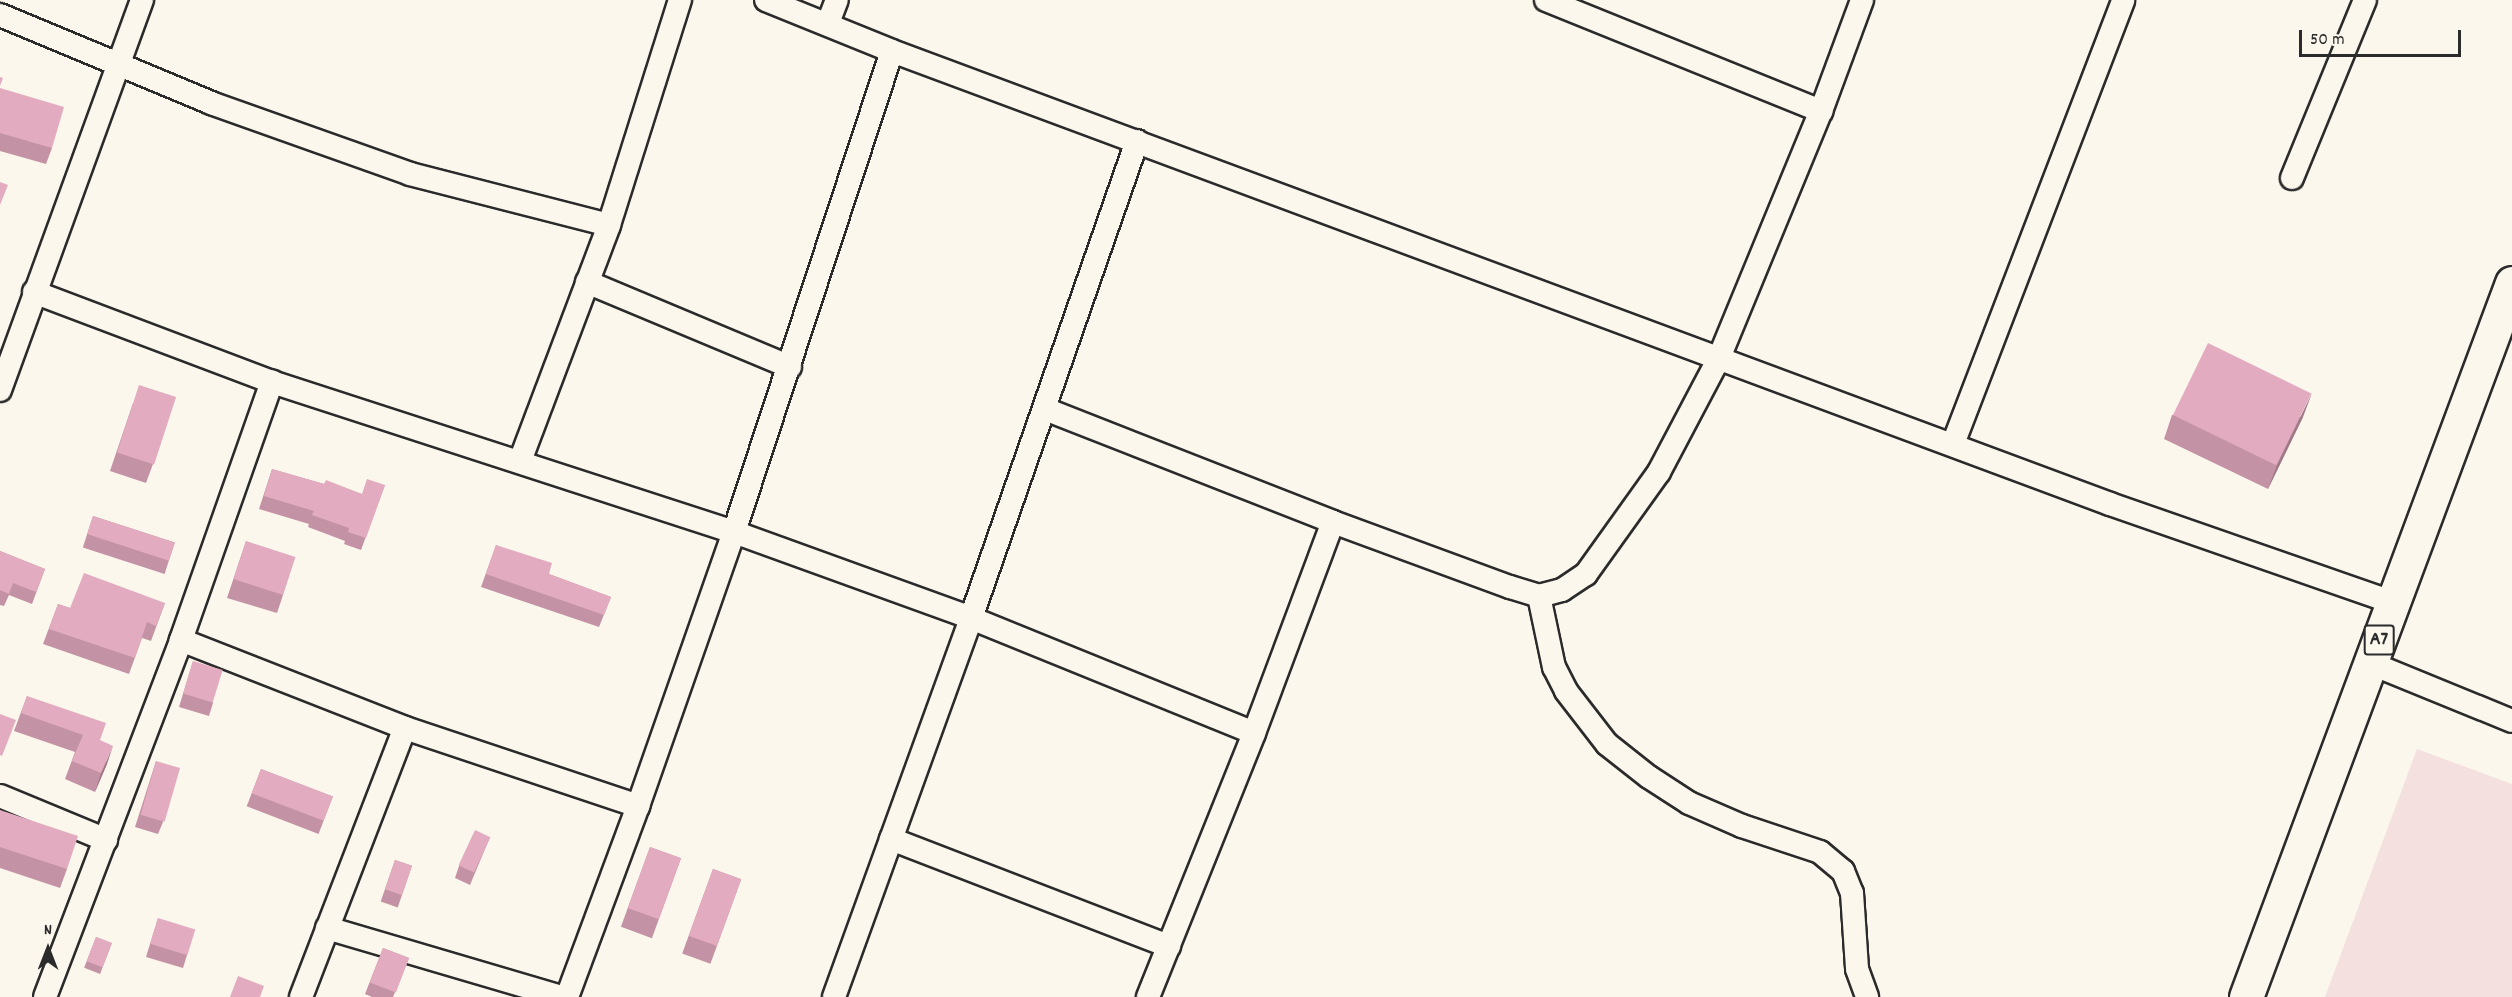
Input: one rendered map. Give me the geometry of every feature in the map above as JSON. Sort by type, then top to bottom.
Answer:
[{"type":"highway","name":"A7","points":[[2246,997],[2512,282]]},
{"type":"street","points":[[0,390],[142,0]]},
{"type":"street","points":[[520,461],[609,225],[680,0]]},
{"type":"street","points":[[766,0],[828,23],[892,51],[2110,504],[2392,602]]},
{"type":"street","points":[[828,23],[837,0]]},
{"type":"street","points":[[1546,0],[1821,111]]},
{"type":"street","points":[[1045,409],[1333,522],[1539,596],[1562,590],[1586,574],[1659,472],[1719,358],[1821,111],[1862,0]]},
{"type":"street","points":[[1953,444],[2123,0]]},
{"type":"street","points":[[2292,178],[2365,0]]},
{"type":"street","points":[[0,15],[221,107],[410,174],[609,225]]},
{"type":"street","points":[[567,997],[638,806],[734,532],[892,51]]},
{"type":"street","points":[[834,997],[1045,409],[1137,141]]},
{"type":"street","points":[[588,282],[790,367]]},
{"type":"street","points":[[34,292],[272,382],[734,532],[971,618],[1254,733]]},
{"type":"street","points":[[45,997],[181,640],[272,382]]},
{"type":"street","points":[[1148,997],[1254,733],[1333,522]]},
{"type":"street","points":[[1539,596],[1554,667],[1571,698],[1607,744],[1649,777],[1689,803],[1742,826],[1820,852],[1843,871],[1852,893],[1857,969],[1867,997]]},
{"type":"street","points":[[181,640],[405,728],[638,806]]},
{"type":"street","points":[[2370,663],[2512,721]]},
{"type":"street","points":[[301,997],[405,728]]},
{"type":"street","points":[[0,796],[106,840]]},
{"type":"street","points":[[891,840],[1169,946]]},
{"type":"street","points":[[327,928],[562,997]]},
{"type":"shaded area","points":[[2417,749],[2512,784],[2512,997],[2325,997]]},
{"type":"building","points":[[0,88],[64,107],[52,148],[0,133]]},
{"type":"building","points":[[0,182],[8,185],[0,205]]},
{"type":"building","points":[[2208,343],[2311,393],[2276,465],[2173,415]]},
{"type":"building","points":[[139,385],[176,397],[154,465],[117,453]]},
{"type":"building","points":[[272,469],[324,484],[326,480],[362,494],[367,479],[385,485],[366,538],[348,532],[349,528],[312,515],[314,511],[264,496]]},
{"type":"building","points":[[93,516],[175,543],[169,561],[87,534]]},
{"type":"building","points":[[246,541],[295,557],[283,595],[234,579]]},
{"type":"building","points":[[496,545],[552,563],[549,574],[611,597],[604,615],[486,574]]},
{"type":"building","points":[[0,551],[45,569],[36,592],[13,583],[9,594],[0,590]]},
{"type":"building","points":[[84,573],[165,603],[156,626],[147,622],[135,658],[49,629],[58,604],[70,608]]},
{"type":"building","points":[[193,661],[223,670],[213,703],[183,694]]},
{"type":"building","points":[[27,696],[106,723],[100,740],[113,746],[101,773],[72,761],[83,735],[21,713]]},
{"type":"building","points":[[0,714],[16,720],[2,756],[0,755]]},
{"type":"building","points":[[156,761],[180,768],[165,822],[141,815]]},
{"type":"building","points":[[261,769],[333,797],[324,821],[252,793]]},
{"type":"building","points":[[0,810],[78,836],[67,869],[0,847]]},
{"type":"building","points":[[475,830],[490,837],[474,873],[459,865]]},
{"type":"building","points":[[650,847],[681,858],[659,919],[628,908]]},
{"type":"building","points":[[395,860],[412,866],[402,895],[385,889]]},
{"type":"building","points":[[713,869],[741,879],[717,946],[689,936]]},
{"type":"building","points":[[158,918],[195,929],[187,955],[150,944]]},
{"type":"building","points":[[96,937],[112,943],[103,967],[87,961]]},
{"type":"building","points":[[383,948],[409,958],[396,993],[370,983]]},
{"type":"building","points":[[238,976],[264,986],[260,997],[230,997]]}]
